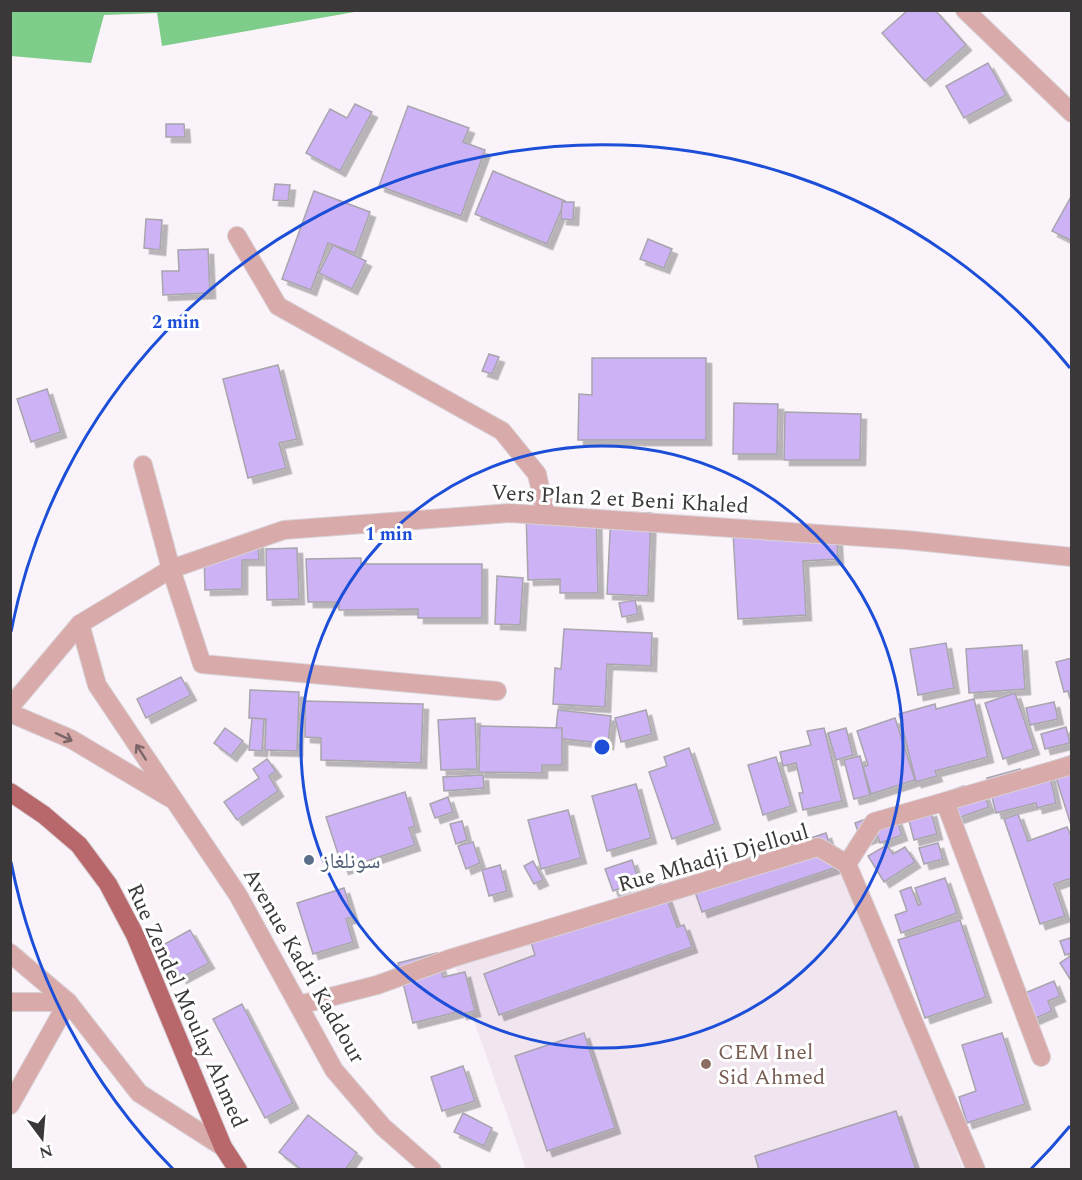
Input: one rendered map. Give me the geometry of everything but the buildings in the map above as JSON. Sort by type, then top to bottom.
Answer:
[{"type":"main road","name":"Rue Zendel Moulay Ahmed","points":[[10,792],[44,815],[79,845],[108,884],[135,935],[223,1147],[238,1170]]},
{"type":"street","points":[[965,10],[1071,113]]},
{"type":"street","points":[[237,236],[278,306],[502,431],[537,474],[546,515]]},
{"type":"street","points":[[143,465],[171,569],[202,664],[497,690]]},
{"type":"street","name":"Vers Plan 2 et Beni Khaled","points":[[10,707],[80,624],[171,569],[284,530],[510,513],[907,540],[1071,557]]},
{"type":"street","name":"Avenue Kadri Kaddour","points":[[80,624],[97,684],[238,895],[334,1070],[383,1127],[432,1170]]},
{"type":"street","name":"Avenue Kadri Kaddour","points":[[10,713],[71,739],[174,801]]},
{"type":"street","points":[[976,1170],[847,864],[874,822],[1071,765]]},
{"type":"street","points":[[945,802],[1041,1057]]},
{"type":"street","name":"Rue Mhadji Djelloul","points":[[299,1005],[377,985],[452,958],[818,847],[847,864]]},
{"type":"street","points":[[10,952],[68,1002],[139,1093],[223,1147]]},
{"type":"street","points":[[10,1002],[68,1002]]},
{"type":"street","points":[[10,1105],[68,1002]]},
{"type":"shaded area","name":"CEM Inel Sid Ahmed","points":[[818,847],[847,864],[963,1169],[526,1169],[452,958]]},
{"type":"green space","points":[[10,11],[360,11],[162,46],[157,13],[104,15],[91,63],[11,56]]},
{"type":"place","name":"سونلغاز","points":[[309,860]]},
{"type":"place","name":"CEM Inel Sid Ahmed","points":[[706,1064]]}]
